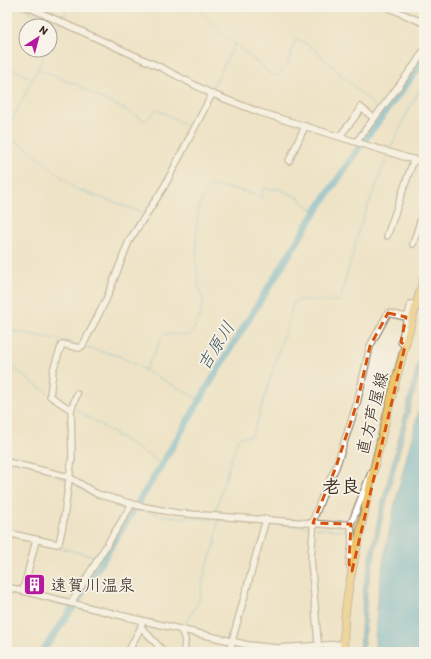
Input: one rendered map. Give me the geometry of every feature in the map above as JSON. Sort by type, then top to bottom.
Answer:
[{"type":"main road","name":"直方芦屋線","points":[[344,652],[345,611],[352,571],[374,470],[424,277]]},
{"type":"street","points":[[28,7],[162,68],[212,94],[259,112],[424,163]]},
{"type":"street","points":[[387,7],[424,23]]},
{"type":"street","points":[[356,141],[416,63],[424,50]]},
{"type":"street","points":[[71,410],[50,396],[54,370],[62,344],[79,348],[83,345],[106,300],[127,245],[164,187],[212,94]]},
{"type":"street","points":[[340,136],[360,108],[374,118]]},
{"type":"street","points":[[289,160],[305,126]]},
{"type":"street","points":[[387,236],[414,159]]},
{"type":"street","points":[[414,244],[424,209]]},
{"type":"street","points":[[405,346],[401,342],[410,304]]},
{"type":"street","points":[[318,642],[311,559],[313,546],[313,523],[325,489],[336,467],[357,403],[370,346],[388,313],[406,317]]},
{"type":"street","points":[[7,533],[36,540],[57,544],[59,543],[63,525],[72,457],[71,410],[77,394]]},
{"type":"street","points":[[7,462],[69,477],[98,494],[132,504],[176,513],[313,523],[351,524]]},
{"type":"street","points":[[352,571],[349,564],[352,544],[351,524],[362,492],[374,470]]},
{"type":"street","points":[[71,603],[78,595],[132,504]]},
{"type":"street","points":[[229,652],[266,519]]},
{"type":"street","points":[[23,591],[36,540]]},
{"type":"street","points":[[7,587],[232,642],[279,650],[343,644]]},
{"type":"street","points":[[128,652],[141,628],[142,621]]},
{"type":"street","points":[[141,628],[164,652]]},
{"type":"street","points":[[181,630],[184,639],[184,652]]},
{"type":"highlighted area","points":[[388,313],[406,317],[401,342],[405,346],[352,571],[349,564],[351,524],[313,523],[336,467],[357,403],[370,346]]},
{"type":"water","points":[[424,339],[424,354],[383,516],[367,590],[364,652],[360,652],[363,590],[379,514]]},
{"type":"water","points":[[424,391],[424,652],[375,652],[376,619],[380,586],[391,520]]},
{"type":"waterway","points":[[20,7],[45,18]]},
{"type":"waterway","points":[[62,21],[68,7]]},
{"type":"waterway","points":[[196,7],[221,32],[272,75],[277,76],[288,64],[295,41],[298,39],[313,48],[378,109]]},
{"type":"waterway","points":[[58,27],[60,23]]},
{"type":"waterway","points":[[211,90],[235,44]]},
{"type":"waterway","points":[[7,130],[43,58]]},
{"type":"waterway","name":"吉原川","points":[[42,652],[78,600],[162,464],[232,346],[315,213],[365,139],[424,61]]},
{"type":"waterway","points":[[7,66],[32,79]]},
{"type":"waterway","points":[[38,69],[77,85],[145,121],[157,109],[185,125],[192,127]]},
{"type":"waterway","points":[[390,150],[408,111],[423,84]]},
{"type":"waterway","points":[[7,137],[27,148],[76,189],[145,213]]},
{"type":"waterway","points":[[215,513],[237,440],[241,437],[251,436],[255,428],[294,302],[297,300],[340,301],[360,226],[388,155]]},
{"type":"waterway","points":[[145,370],[164,334],[189,335],[197,324],[203,301],[198,284],[196,233],[200,206],[209,185],[238,190],[261,197],[263,197],[262,190],[264,189],[278,189],[298,197],[315,213]]},
{"type":"waterway","points":[[120,258],[125,244]]},
{"type":"waterway","points":[[7,330],[70,342],[77,345]]},
{"type":"waterway","points":[[83,347],[119,356],[200,400]]},
{"type":"waterway","points":[[7,359],[23,376],[48,393]]},
{"type":"waterway","points":[[75,409],[162,464]]},
{"type":"waterway","points":[[58,477],[67,480]]},
{"type":"waterway","points":[[80,487],[89,493]]},
{"type":"waterway","points":[[113,501],[127,506]]},
{"type":"waterway","points":[[132,508],[166,516],[261,523]]},
{"type":"waterway","points":[[185,628],[188,618],[199,601],[206,568],[215,545],[218,521]]},
{"type":"waterway","points":[[267,523],[311,527]]},
{"type":"waterway","points":[[316,528],[348,531]]},
{"type":"waterway","points":[[56,547],[98,557]]},
{"type":"waterway","points":[[7,590],[72,607]]},
{"type":"waterway","points":[[186,633],[188,640],[188,652]]},
{"type":"place","name":"遠賀川温泉","points":[[35,585]]},
{"type":"district","name":"老良","points":[[341,486]]}]
